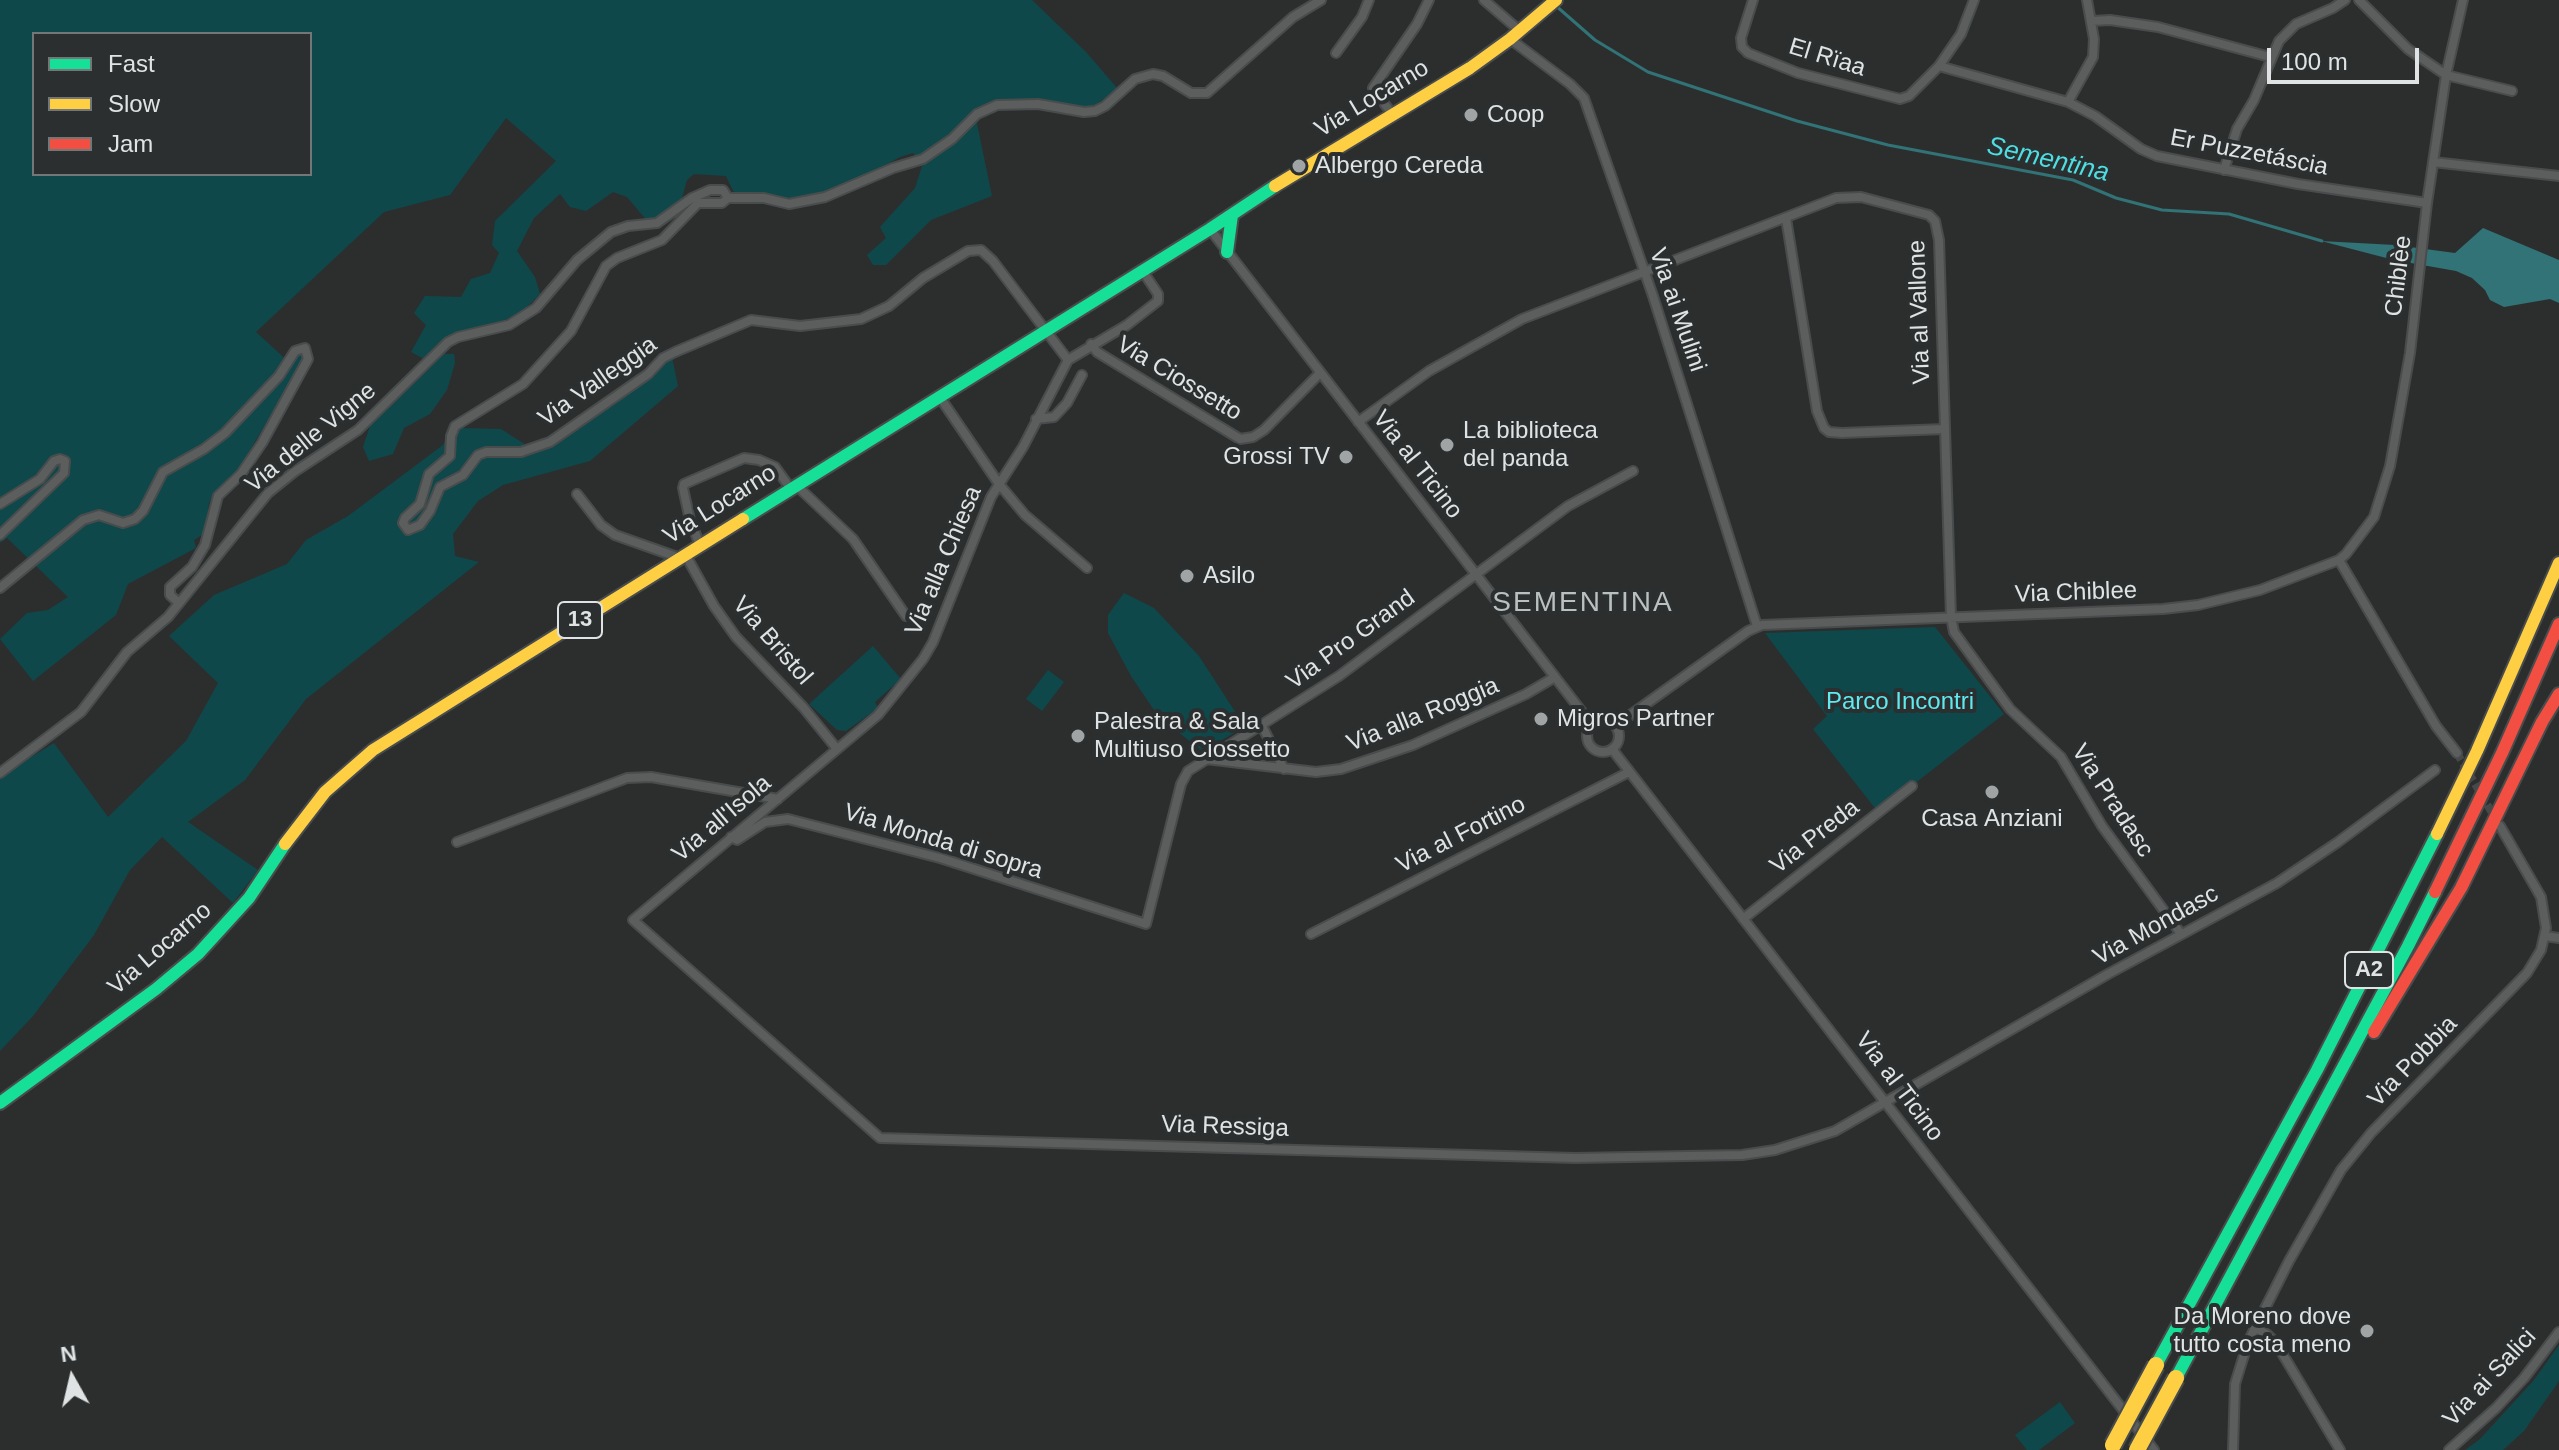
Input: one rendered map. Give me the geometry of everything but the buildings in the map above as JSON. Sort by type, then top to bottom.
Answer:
[{"type":"main road","name":"13","points":[[1520,31],[1556,0]]},
{"type":"main road","name":"Via Locarno","points":[[0,1103],[156,989],[198,954],[249,898],[316,802],[361,758],[1044,330],[1470,68],[1520,31]]},
{"type":"main road","points":[[1227,252],[1232,215]]},
{"type":"main road","name":"A2","points":[[2112,1448],[2387,935],[2477,751],[2559,563]]},
{"type":"main road","name":"A2","points":[[2137,1450],[2304,1143],[2448,865],[2559,624]]},
{"type":"main road","name":"A2","points":[[2304,1143],[2461,888],[2542,722],[2559,694]]},
{"type":"street","points":[[728,198],[764,198],[797,204],[846,190],[893,168],[923,159],[952,139],[977,114],[997,105],[1038,104],[1095,111],[1135,79],[1153,74],[1163,76],[1191,93],[1207,93],[1293,17],[1321,0]]},
{"type":"street","points":[[1336,53],[1362,17],[1369,0]]},
{"type":"street","points":[[1392,114],[1373,88],[1417,24],[1429,0]]},
{"type":"street","name":"Via ai Mulini","points":[[1484,0],[1520,31],[1584,98],[1703,449],[1757,626]]},
{"type":"street","name":"El Rïaa","points":[[1753,0],[1741,38],[1742,47],[1748,53],[1798,73],[1900,99],[1909,96],[1939,66]]},
{"type":"street","points":[[1939,66],[1961,34],[1974,0]]},
{"type":"street","points":[[2068,102],[2093,57],[2092,21],[2087,0]]},
{"type":"street","points":[[2224,170],[2237,129],[2254,100],[2279,41],[2296,24],[2345,0]]},
{"type":"street","points":[[2359,0],[2408,49],[2446,75],[2512,91]]},
{"type":"street","name":"Chiblèe","points":[[2410,353],[2427,203],[2446,75],[2463,0]]},
{"type":"street","points":[[2092,21],[2110,20],[2158,27],[2270,57]]},
{"type":"street","name":"Er Puzzetáscia","points":[[1939,66],[2068,102],[2095,116],[2147,153],[2224,170],[2427,203]]},
{"type":"street","points":[[2433,162],[2559,176]]},
{"type":"street","name":"Via delle Vigne","points":[[0,773],[81,712],[127,652],[164,621],[268,493],[353,435],[448,342],[515,322],[536,308],[577,260],[611,232],[628,226],[654,225],[710,190],[723,190],[728,198]]},
{"type":"street","name":"Via al Vallone","points":[[1358,422],[1429,371],[1522,319],[1836,198],[1851,195],[1915,209],[1934,219],[1939,240],[1951,617]]},
{"type":"street","name":"Via Valleggia","points":[[728,198],[722,203],[698,203],[662,240],[617,258],[606,266],[571,331],[523,384],[455,426],[450,456],[429,474],[420,504],[403,520],[405,529],[414,530],[420,525],[430,511],[437,491],[463,475],[478,455],[486,452],[521,452],[550,442],[648,374],[667,355],[751,320],[800,326],[861,319],[889,306],[923,278],[968,251],[978,249],[989,256],[1044,330]]},
{"type":"street","points":[[1786,218],[1817,411],[1824,428],[1834,433],[1944,429]]},
{"type":"street","name":"Via al Ticino","points":[[1210,229],[1592,725]]},
{"type":"street","points":[[1044,330],[1068,360],[1127,325],[1159,299],[1142,270]]},
{"type":"street","name":"Via Ciossetto","points":[[1091,344],[1097,352],[1235,437],[1244,439],[1264,430],[1320,373]]},
{"type":"street","points":[[0,588],[83,520],[99,515],[123,523],[135,519],[143,511],[163,472],[225,433],[279,376],[295,351],[305,348],[308,359],[262,443],[241,474],[218,496],[205,545],[192,567],[170,587],[170,595],[179,603]]},
{"type":"street","name":"Via Chiblee","points":[[1757,626],[2163,609],[2198,605],[2260,590],[2339,560],[2367,529],[2382,498],[2398,428],[2410,353]]},
{"type":"street","name":"Via alla Chiesa","points":[[837,749],[884,709],[923,659],[945,617],[967,552],[999,484],[1023,447],[1068,360]]},
{"type":"street","points":[[1036,419],[1054,417],[1067,403],[1082,375]]},
{"type":"street","points":[[939,396],[999,484],[1032,523],[1087,568]]},
{"type":"street","points":[[700,545],[690,520],[684,484],[740,459],[750,458],[775,467],[793,487],[853,539],[906,616]]},
{"type":"street","points":[[0,504],[40,479],[54,461],[65,461],[64,473],[0,535]]},
{"type":"street","name":"Via Pro Grand","points":[[1205,759],[1361,661],[1568,506],[1633,471]]},
{"type":"street","points":[[577,494],[601,525],[615,535],[682,556]]},
{"type":"street","name":"Via Bristol","points":[[682,556],[736,637],[803,707],[837,749]]},
{"type":"street","points":[[2339,560],[2436,726],[2457,753]]},
{"type":"street","name":"Via Pradasc","points":[[1951,617],[1956,636],[2010,709],[2061,757],[2109,837],[2181,934]]},
{"type":"street","points":[[1615,726],[1757,626]]},
{"type":"street","name":"Via alla Roggia","points":[[1205,759],[1284,769],[1333,771],[1413,745],[1526,694],[1555,677]]},
{"type":"street","points":[[1604,720],[1615,726],[1618,738],[1612,749],[1603,752],[1591,747],[1587,734],[1592,725],[1604,720]]},
{"type":"street","points":[[1262,726],[1284,769]]},
{"type":"street","name":"Via all'Isola","points":[[633,920],[837,749]]},
{"type":"street","name":"Via al Ticino","points":[[1612,749],[2154,1450]]},
{"type":"street","name":"Via Monda di sopra","points":[[731,837],[737,840],[765,822],[788,819],[940,858],[1146,924],[1183,778],[1205,759]]},
{"type":"street","name":"Via Mondasc","points":[[1885,1101],[2298,870],[2435,770]]},
{"type":"street","name":"Via al Fortino","points":[[1311,934],[1629,772]]},
{"type":"street","points":[[457,842],[627,778],[651,777],[778,799]]},
{"type":"street","name":"Via Preda","points":[[1743,919],[1912,786]]},
{"type":"street","points":[[2500,826],[2541,897],[2545,936],[2559,938]]},
{"type":"street","name":"Via Ressiga","points":[[633,920],[871,1132],[885,1139],[1575,1158],[1726,1156],[1775,1150],[1826,1135],[1885,1101]]},
{"type":"street","name":"Via Pobbia","points":[[2233,1450],[2235,1384],[2254,1327],[2350,1157],[2527,973],[2537,959],[2545,936]]},
{"type":"street","points":[[2254,1327],[2276,1343],[2340,1450]]},
{"type":"street","name":"Via ai Salici","points":[[2449,1450],[2524,1378],[2559,1332]]},
{"type":"green space","points":[[0,0],[1032,0],[1086,52],[1118,89],[1091,108],[1074,108],[1054,102],[996,102],[976,119],[992,196],[931,220],[886,265],[873,265],[867,255],[886,238],[880,227],[915,188],[922,166],[913,153],[845,187],[797,200],[740,195],[733,191],[726,176],[694,174],[687,180],[682,198],[658,220],[649,223],[627,197],[613,192],[586,211],[570,207],[560,194],[534,218],[517,251],[535,277],[540,294],[521,313],[493,325],[455,333],[424,359],[411,352],[426,325],[414,313],[425,296],[461,297],[471,279],[490,273],[499,253],[492,245],[495,221],[556,161],[506,118],[450,195],[384,212],[256,332],[292,365],[298,355],[304,354],[304,358],[238,471],[213,494],[205,533],[194,540],[196,548],[128,584],[116,615],[33,681],[0,639],[27,613],[48,610],[68,597],[7,538],[0,543]]},
{"type":"green space","points":[[444,354],[454,354],[455,363],[447,390],[430,414],[404,428],[393,454],[369,461],[363,447],[370,426]]},
{"type":"green space","points":[[672,357],[678,386],[590,461],[503,485],[478,501],[453,534],[455,556],[479,562],[306,699],[245,780],[188,822],[258,870],[233,903],[162,837],[130,870],[94,935],[33,1016],[0,1051],[0,776],[54,743],[108,817],[186,741],[218,683],[169,636],[214,595],[287,564],[306,540],[348,516],[443,445],[450,432],[459,428],[501,429],[537,452],[565,437],[655,373]]},
{"type":"green space","points":[[1124,593],[1154,608],[1199,656],[1245,727],[1202,751],[1158,716],[1131,676],[1108,633],[1108,615]]},
{"type":"green space","name":"Parco Incontri","points":[[1935,627],[2004,714],[1878,812],[1813,729],[1827,716],[1765,633]]},
{"type":"green space","points":[[873,646],[901,679],[875,702],[878,708],[846,731],[837,730],[809,704]]},
{"type":"green space","points":[[1048,670],[1064,682],[1042,711],[1026,699]]},
{"type":"green space","points":[[2559,1345],[2559,1381],[2524,1431],[2503,1450],[2465,1450],[2480,1439],[2534,1380]]},
{"type":"green space","points":[[2060,1402],[2075,1423],[2039,1450],[2027,1450],[2015,1435]]},
{"type":"shaded area","points":[[2483,228],[2559,260],[2559,303],[2550,299],[2504,307],[2490,300],[2485,290],[2472,278],[2456,271],[2394,260],[2321,241],[2395,245],[2455,253]]},
{"type":"waterway","name":"Sementina","points":[[1555,5],[1595,40],[1648,72],[1797,121],[1888,145],[2073,180],[2116,198],[2162,210],[2229,214],[2322,241]]},
{"type":"tunnel","points":[[2457,753],[2495,818]]},
{"type":"traffic: fast","points":[[743,519],[1275,186]]},
{"type":"traffic: fast","points":[[1227,252],[1232,215]]},
{"type":"traffic: fast","points":[[2156,1365],[2317,1070],[2437,834]]},
{"type":"traffic: fast","points":[[0,1103],[156,989],[198,954],[249,898],[285,844]]},
{"type":"traffic: fast","points":[[2176,1378],[2435,892]]},
{"type":"traffic: slow","points":[[1275,186],[1470,68],[1556,0]]},
{"type":"traffic: slow","points":[[285,844],[325,792],[373,750],[743,519]]},
{"type":"traffic: slow","points":[[2437,834],[2477,751],[2559,563]]},
{"type":"traffic: slow","points":[[2113,1445],[2156,1365]]},
{"type":"traffic: slow","points":[[2137,1450],[2176,1378]]},
{"type":"traffic: jam","points":[[2435,892],[2502,753],[2559,624]]},
{"type":"traffic: jam","points":[[2374,1032],[2461,888],[2542,722],[2559,694]]},
{"type":"place","name":"Coop","points":[[1471,115]]},
{"type":"place","name":"Albergo Cereda","points":[[1299,166]]},
{"type":"place","name":"La biblioteca del panda","points":[[1447,445]]},
{"type":"place","name":"Grossi TV","points":[[1346,457]]},
{"type":"place","name":"Asilo","points":[[1187,576]]},
{"type":"place","name":"Migros Partner","points":[[1541,719]]},
{"type":"place","name":"Palestra & Sala Multiuso Ciossetto","points":[[1078,736]]},
{"type":"place","name":"Casa Anziani","points":[[1992,792]]},
{"type":"place","name":"Da Moreno dove tutto costa meno","points":[[2367,1331]]},
{"type":"district","name":"SEMENTINA","points":[[1583,603]]}]
